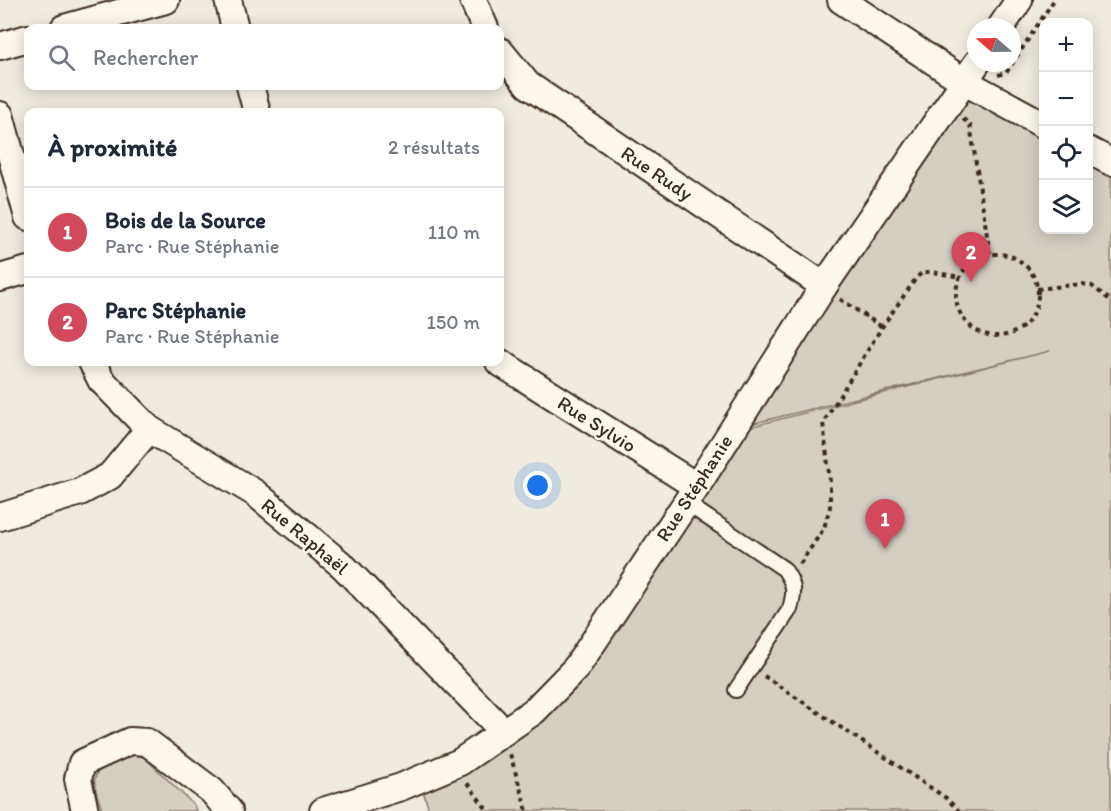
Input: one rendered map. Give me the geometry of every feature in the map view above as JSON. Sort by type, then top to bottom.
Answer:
[{"type":"street","points":[[79,24],[166,0]]},
{"type":"street","points":[[228,0],[234,24]]},
{"type":"street","points":[[473,0],[483,24]]},
{"type":"street","points":[[841,0],[971,73],[1039,121]]},
{"type":"street","points":[[1007,18],[1019,0]]},
{"type":"street","points":[[0,46],[24,39]]},
{"type":"street","name":"Rue Rudy","points":[[504,56],[528,85],[824,286]]},
{"type":"street","name":"Rue Stéphanie","points":[[323,811],[401,787],[460,762],[534,711],[576,668],[691,495],[824,286],[971,73]]},
{"type":"street","points":[[251,90],[256,108]]},
{"type":"street","points":[[0,115],[24,202]]},
{"type":"street","points":[[1093,152],[1111,162]]},
{"type":"street","points":[[0,278],[24,271]]},
{"type":"street","name":"Rue Sylvio","points":[[504,365],[691,495]]},
{"type":"street","name":"Rue Raphaël","points":[[94,366],[101,380],[149,429],[255,493],[344,566],[504,732]]},
{"type":"street","points":[[0,517],[80,492],[110,476],[149,429]]},
{"type":"street","points":[[85,811],[78,778],[82,763],[130,741],[147,742],[212,791],[229,811]]},
{"type":"lane","points":[[691,495],[783,569],[790,579],[794,594],[790,609],[736,690]]},
{"type":"path","points":[[1006,73],[1054,0]]},
{"type":"path","points":[[947,109],[970,124],[990,255]]},
{"type":"path","points":[[1003,255],[1015,259],[1026,266],[1037,289],[1037,302],[1033,314],[1026,325],[1003,336],[990,336],[978,332],[968,325],[960,314],[956,302],[956,289],[960,277],[972,262],[980,257],[1003,255]]},
{"type":"path","points":[[790,579],[824,528],[830,507],[830,482],[823,423],[882,327],[917,277],[923,272],[932,272],[960,277]]},
{"type":"path","points":[[1037,289],[1082,284],[1092,286],[1111,301]]},
{"type":"path","points":[[824,286],[846,304],[882,327]]},
{"type":"path","points":[[751,668],[946,798],[959,811]]},
{"type":"path","points":[[504,732],[527,811]]},
{"type":"path","points":[[461,775],[488,811]]},
{"type":"shaded area","points":[[965,82],[1039,123],[1039,234],[1093,234],[1093,152],[1111,162],[1111,811],[429,811],[420,780],[536,710],[741,429],[1050,351],[734,428]]},
{"type":"shaded area","points":[[134,755],[144,757],[194,805],[196,811],[102,811],[95,789],[95,777],[103,767],[111,762]]},
{"type":"place","name":"Parc Stéphanie","points":[[971,282]]},
{"type":"place","name":"Bois de la Source","points":[[885,549]]}]
